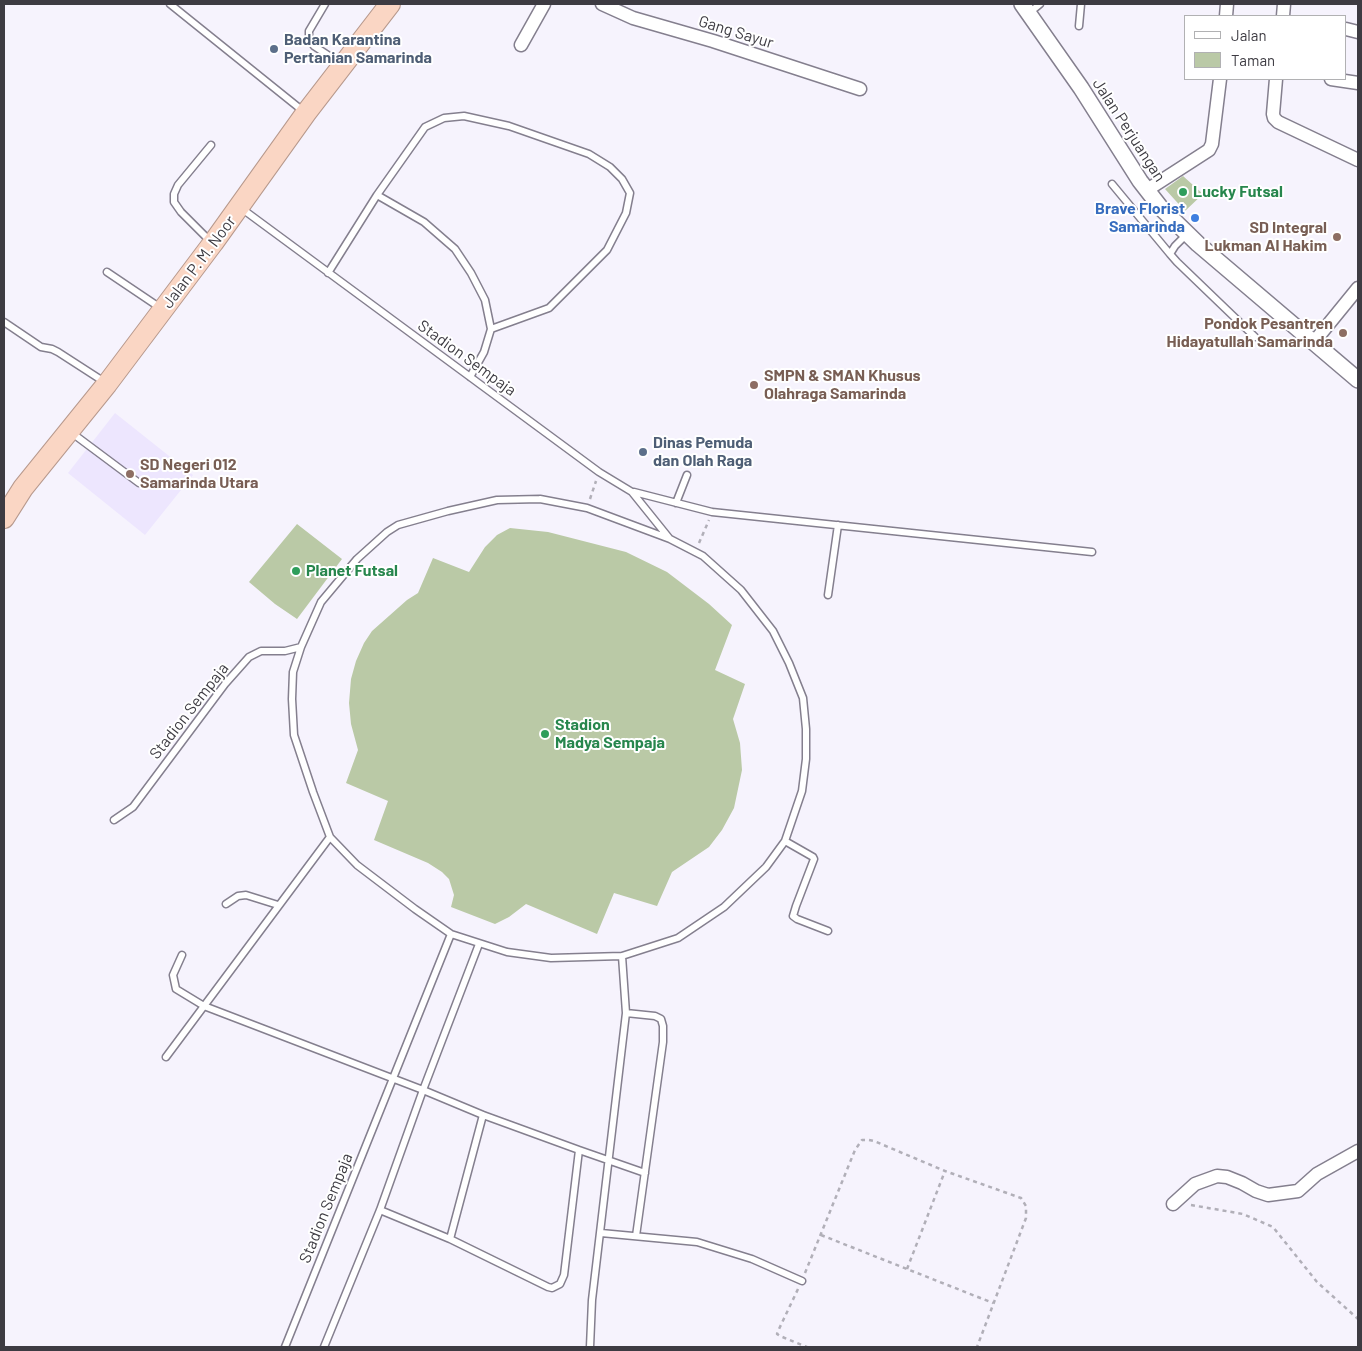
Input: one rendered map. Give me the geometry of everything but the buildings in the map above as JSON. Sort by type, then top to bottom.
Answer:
[{"type":"highway","name":"Jalan P. M. Noor","points":[[5,512],[68,430],[107,384],[213,243],[306,113],[390,4]]},
{"type":"street","points":[[521,45],[544,4]]},
{"type":"street","name":"Gang Sayur","points":[[602,4],[633,18],[713,41],[860,89]]},
{"type":"street","name":"Jalan Perjuangan","points":[[1030,7],[1147,190],[1161,208],[1187,234],[1358,380]]},
{"type":"street","points":[[1147,190],[1209,150],[1212,144],[1220,80]]},
{"type":"street","points":[[1276,80],[1272,114],[1278,122],[1358,160]]},
{"type":"street","points":[[1338,80],[1358,83]]},
{"type":"street","points":[[1314,342],[1358,288]]},
{"type":"street","points":[[1173,1204],[1195,1184],[1217,1176],[1227,1177],[1268,1195],[1298,1191],[1317,1174],[1358,1151]]},
{"type":"lane","points":[[170,4],[306,113]]},
{"type":"lane","points":[[325,4],[309,31],[309,39],[314,46],[343,65]]},
{"type":"lane","points":[[1079,26],[1081,4]]},
{"type":"lane","points":[[328,272],[377,195],[425,127],[444,118],[464,116],[509,126],[589,154],[610,167],[622,179],[630,193],[626,213],[607,250],[549,308],[491,329]]},
{"type":"lane","points":[[211,145],[178,185],[174,194],[174,202],[180,212],[213,243]]},
{"type":"lane","points":[[1112,184],[1177,262],[1255,337]]},
{"type":"lane","points":[[377,195],[424,222],[455,249],[471,273],[485,300],[491,329],[484,352],[470,377]]},
{"type":"lane","name":"Stadion Sempaja","points":[[239,207],[599,472],[632,492],[670,539]]},
{"type":"lane","points":[[1170,254],[1187,234]]},
{"type":"lane","points":[[107,272],[163,310]]},
{"type":"lane","points":[[4,322],[41,347],[58,352],[107,384]]},
{"type":"lane","points":[[68,430],[138,483]]},
{"type":"lane","points":[[676,503],[687,475]]},
{"type":"lane","points":[[632,492],[712,512],[1092,552]]},
{"type":"lane","name":"Stadion Sempaja","points":[[540,499],[587,508],[670,539],[703,556],[741,590],[773,631],[789,663],[803,698],[806,759],[802,791],[785,841],[766,867],[724,907],[678,938],[622,956],[551,958],[507,952],[451,934],[357,865],[330,837],[294,735],[293,672],[301,647],[320,602],[357,559],[387,532],[398,525],[497,500],[540,499]]},
{"type":"lane","points":[[828,595],[838,525]]},
{"type":"lane","name":"Stadion Sempaja","points":[[114,820],[133,807],[225,684],[249,657],[261,651],[285,651],[301,647]]},
{"type":"lane","points":[[166,1057],[330,837]]},
{"type":"lane","points":[[785,841],[814,858],[794,916],[797,919],[828,931]]},
{"type":"lane","points":[[226,904],[238,896],[246,895],[278,906]]},
{"type":"lane","name":"Stadion Sempaja","points":[[284,1347],[451,934]]},
{"type":"lane","points":[[324,1347],[380,1210],[423,1090],[480,944]]},
{"type":"lane","points":[[182,955],[173,975],[176,989],[204,1006],[393,1078],[483,1115],[645,1173]]},
{"type":"lane","points":[[590,1347],[592,1300],[626,1013],[622,956]]},
{"type":"lane","points":[[626,1013],[655,1016],[661,1019],[664,1042],[636,1236]]},
{"type":"lane","points":[[450,1238],[483,1115]]},
{"type":"lane","points":[[380,1210],[450,1238],[552,1288],[560,1284],[564,1275],[579,1150]]},
{"type":"lane","points":[[601,1233],[697,1242],[752,1259],[802,1281]]},
{"type":"path","points":[[587,508],[599,472]]},
{"type":"path","points":[[695,552],[712,512]]},
{"type":"path","points":[[807,1347],[780,1336],[778,1329],[802,1281],[855,1150],[862,1140],[870,1140],[945,1172],[1021,1198],[1026,1206],[1026,1218],[977,1347]]},
{"type":"path","points":[[907,1269],[945,1172]]},
{"type":"path","points":[[1173,1204],[1199,1206],[1243,1214],[1273,1227],[1317,1282],[1358,1319]]},
{"type":"path","points":[[821,1235],[993,1303]]},
{"type":"shaded area","name":"SD Negeri 012 Samarinda Utara","points":[[115,413],[193,475],[145,535],[68,473]]},
{"type":"green space","name":"Lucky Futsal","points":[[1183,176],[1203,194],[1185,211],[1165,189]]},
{"type":"green space","name":"Planet Futsal","points":[[297,524],[342,559],[297,619],[275,604],[249,582]]},
{"type":"green space","name":"Stadion Madya Sempaja","points":[[510,528],[548,532],[626,552],[667,572],[709,604],[732,625],[715,670],[745,684],[733,719],[740,743],[742,770],[734,808],[722,830],[709,847],[672,872],[657,906],[614,893],[597,934],[526,904],[509,917],[495,924],[451,907],[454,895],[449,879],[442,872],[428,863],[374,840],[388,801],[346,783],[358,750],[351,724],[349,703],[351,679],[364,643],[372,631],[407,600],[418,593],[433,558],[469,572],[485,547],[497,535]]},
{"type":"place","name":"Badan Karantina Pertanian Samarinda","points":[[274,49]]},
{"type":"place","name":"Lucky Futsal","points":[[1183,192]]},
{"type":"place","name":"Brave Florist Samarinda","points":[[1195,218]]},
{"type":"place","name":"SD Integral Lukman Al Hakim","points":[[1337,237]]},
{"type":"place","name":"Pondok Pesantren Hidayatullah Samarinda","points":[[1343,333]]},
{"type":"place","name":"SMPN & SMAN Khusus Olahraga Samarinda","points":[[754,385]]},
{"type":"place","name":"Dinas Pemuda dan Olah Raga","points":[[643,452]]},
{"type":"place","name":"SD Negeri 012 Samarinda Utara","points":[[130,474]]},
{"type":"place","name":"Planet Futsal","points":[[296,571]]},
{"type":"place","name":"Stadion Madya Sempaja","points":[[545,734]]}]
